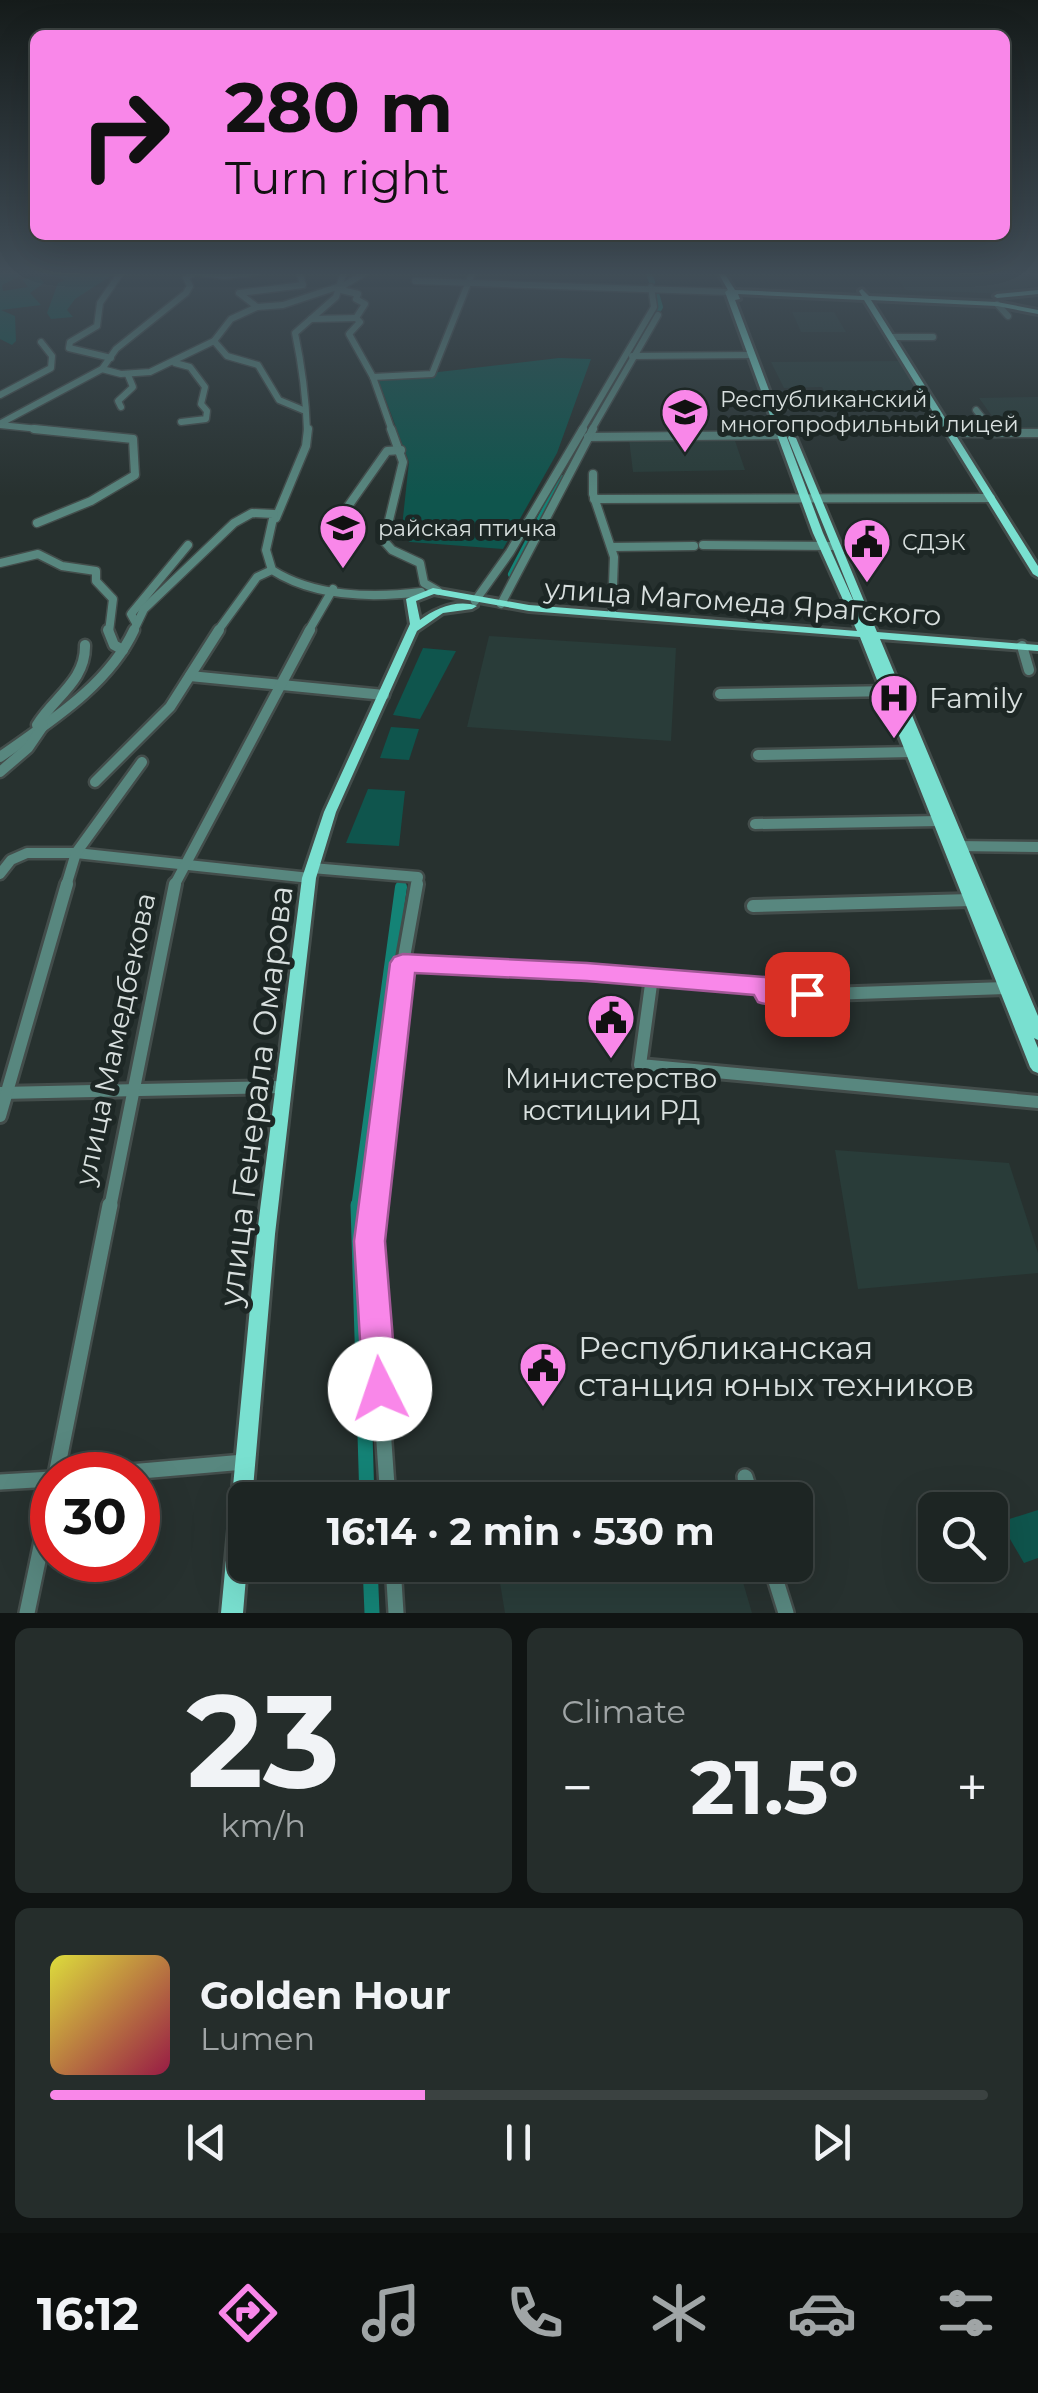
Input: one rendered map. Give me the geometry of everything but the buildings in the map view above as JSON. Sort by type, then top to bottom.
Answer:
[{"type":"main road","points":[[749,346],[818,500],[891,691],[1038,1034]]},
{"type":"main road","points":[[752,346],[818,533],[840,587],[868,634]]},
{"type":"main road","points":[[897,346],[1038,574]]},
{"type":"main road","points":[[440,610],[450,602],[442,593]]},
{"type":"main road","name":"улица Магомеда Ярагского","points":[[417,608],[442,593],[529,608],[1038,648]]},
{"type":"main road","points":[[417,608],[529,608]]},
{"type":"main road","name":"улица Генерала Омарова","points":[[233,1613],[243,1462],[283,1087],[311,873],[331,812],[417,608]]},
{"type":"main road","points":[[891,691],[940,821],[955,846],[971,900],[1038,1067]]},
{"type":"main road","name":"улица Генерала Омарова","points":[[243,1462],[311,873]]},
{"type":"street","points":[[0,395],[51,368],[52,356],[44,346]]},
{"type":"street","points":[[69,346],[76,352],[111,358]]},
{"type":"street","points":[[0,425],[102,369],[120,346]]},
{"type":"street","points":[[102,369],[128,375],[174,363],[204,346]]},
{"type":"street","points":[[219,346],[227,356],[258,366],[279,400],[302,410]]},
{"type":"street","points":[[296,346],[306,387],[302,410],[308,426],[306,446],[275,516],[266,550],[272,570],[292,584],[392,596],[417,608]]},
{"type":"street","points":[[356,346],[373,377],[403,462],[384,541],[392,550],[420,563],[424,582],[442,593]]},
{"type":"street","points":[[373,377],[432,374],[443,346]]},
{"type":"street","points":[[475,601],[510,552],[629,346]]},
{"type":"street","points":[[501,604],[639,346]]},
{"type":"street","points":[[623,355],[751,354]]},
{"type":"street","points":[[174,363],[190,367],[205,387],[201,404],[206,419],[181,422]]},
{"type":"street","points":[[121,407],[118,401],[133,386],[128,375]]},
{"type":"street","points":[[774,406],[932,404]]},
{"type":"street","points":[[976,410],[995,433]]},
{"type":"street","points":[[0,412],[15,414]]},
{"type":"street","points":[[0,425],[133,438],[135,476],[92,501],[37,523]]},
{"type":"street","points":[[579,431],[590,435],[782,434]]},
{"type":"street","points":[[951,434],[1038,432]]},
{"type":"street","points":[[337,522],[387,450],[400,450]]},
{"type":"street","points":[[593,474],[590,489],[613,547],[616,574],[612,612]]},
{"type":"street","points":[[594,500],[991,498]]},
{"type":"street","points":[[0,757],[91,686],[124,650],[149,603],[234,522],[281,501]]},
{"type":"street","points":[[252,513],[275,516]]},
{"type":"street","points":[[136,623],[131,614],[188,545]]},
{"type":"street","points":[[613,547],[836,546]]},
{"type":"street","points":[[0,563],[38,554],[62,566],[96,571],[96,581],[113,599],[108,629],[114,645],[124,650]]},
{"type":"street","points":[[94,782],[170,708],[256,577],[272,570]]},
{"type":"street","name":"улица Мамедбекова","points":[[59,1452],[174,886],[277,686],[333,589]]},
{"type":"street","points":[[392,596],[417,608]]},
{"type":"street","points":[[43,726],[36,725],[77,675],[87,653],[85,645]]},
{"type":"street","points":[[1022,646],[1030,670]]},
{"type":"street","points":[[190,676],[383,694]]},
{"type":"street","points":[[720,694],[891,691]]},
{"type":"street","points":[[0,772],[28,748],[43,726]]},
{"type":"street","points":[[758,755],[912,752]]},
{"type":"street","points":[[0,1116],[76,853],[142,762]]},
{"type":"street","points":[[755,824],[940,821]]},
{"type":"street","points":[[955,846],[1038,847]]},
{"type":"street","points":[[0,874],[11,860],[28,853],[76,853],[182,866],[418,876],[403,963],[370,1241],[387,1482]]},
{"type":"street","points":[[753,906],[971,900]]},
{"type":"street","points":[[403,963],[765,986],[768,996],[1006,988]]},
{"type":"street","points":[[652,977],[640,1065],[1038,1102]]},
{"type":"street","points":[[4,1093],[283,1087]]},
{"type":"street","points":[[160,1469],[243,1462]]},
{"type":"street","points":[[745,1477],[747,1482]]},
{"type":"street","points":[[0,1482],[30,1479]]},
{"type":"street","points":[[27,1613],[34,1582]]},
{"type":"street","points":[[393,1582],[396,1613]]},
{"type":"street","points":[[777,1582],[786,1613]]},
{"type":"shaded area","points":[[901,361],[927,402],[830,403],[822,387],[784,388],[771,362]]},
{"type":"shaded area","points":[[1038,397],[1038,430],[1002,430],[979,398]]},
{"type":"shaded area","name":"Республиканский многопрофильный лицей","points":[[734,438],[745,470],[633,472],[629,439]]},
{"type":"shaded area","points":[[489,636],[676,648],[671,741],[467,727]]},
{"type":"shaded area","points":[[835,1150],[1009,1163],[1038,1253],[1038,1273],[858,1289]]},
{"type":"shaded area","points":[[500,1582],[743,1582],[752,1613],[505,1613]]},
{"type":"green space","points":[[559,358],[591,359],[557,453],[503,549],[410,542],[401,536],[409,462],[378,379]]},
{"type":"green space","points":[[423,648],[456,651],[420,719],[393,715]]},
{"type":"green space","points":[[391,727],[419,729],[409,760],[380,758]]},
{"type":"green space","points":[[368,789],[405,791],[399,846],[346,843]]},
{"type":"green space","points":[[1038,1510],[1038,1558],[1024,1563],[1008,1536],[1008,1519]]},
{"type":"waterway","points":[[596,416],[637,346]]},
{"type":"waterway","points":[[512,574],[562,479]]},
{"type":"waterway","points":[[357,1208],[401,887]]},
{"type":"waterway","points":[[358,1205],[366,1482]]},
{"type":"waterway","points":[[371,1582],[372,1613]]},
{"type":"place","name":"Республиканский многопрофильный лицей","points":[[685,454]]},
{"type":"place","name":"райская птичка","points":[[343,570]]},
{"type":"place","name":"СДЭК","points":[[867,584]]},
{"type":"place","name":"Family","points":[[894,740]]},
{"type":"place","name":"Министерство юстиции РД","points":[[611,1060]]},
{"type":"place","name":"Республиканская станция юных техников","points":[[543,1408]]},
{"type":"route","points":[[380,1389],[370,1241],[384,1097],[403,963],[587,972],[765,986],[768,996],[807,994]]}]
